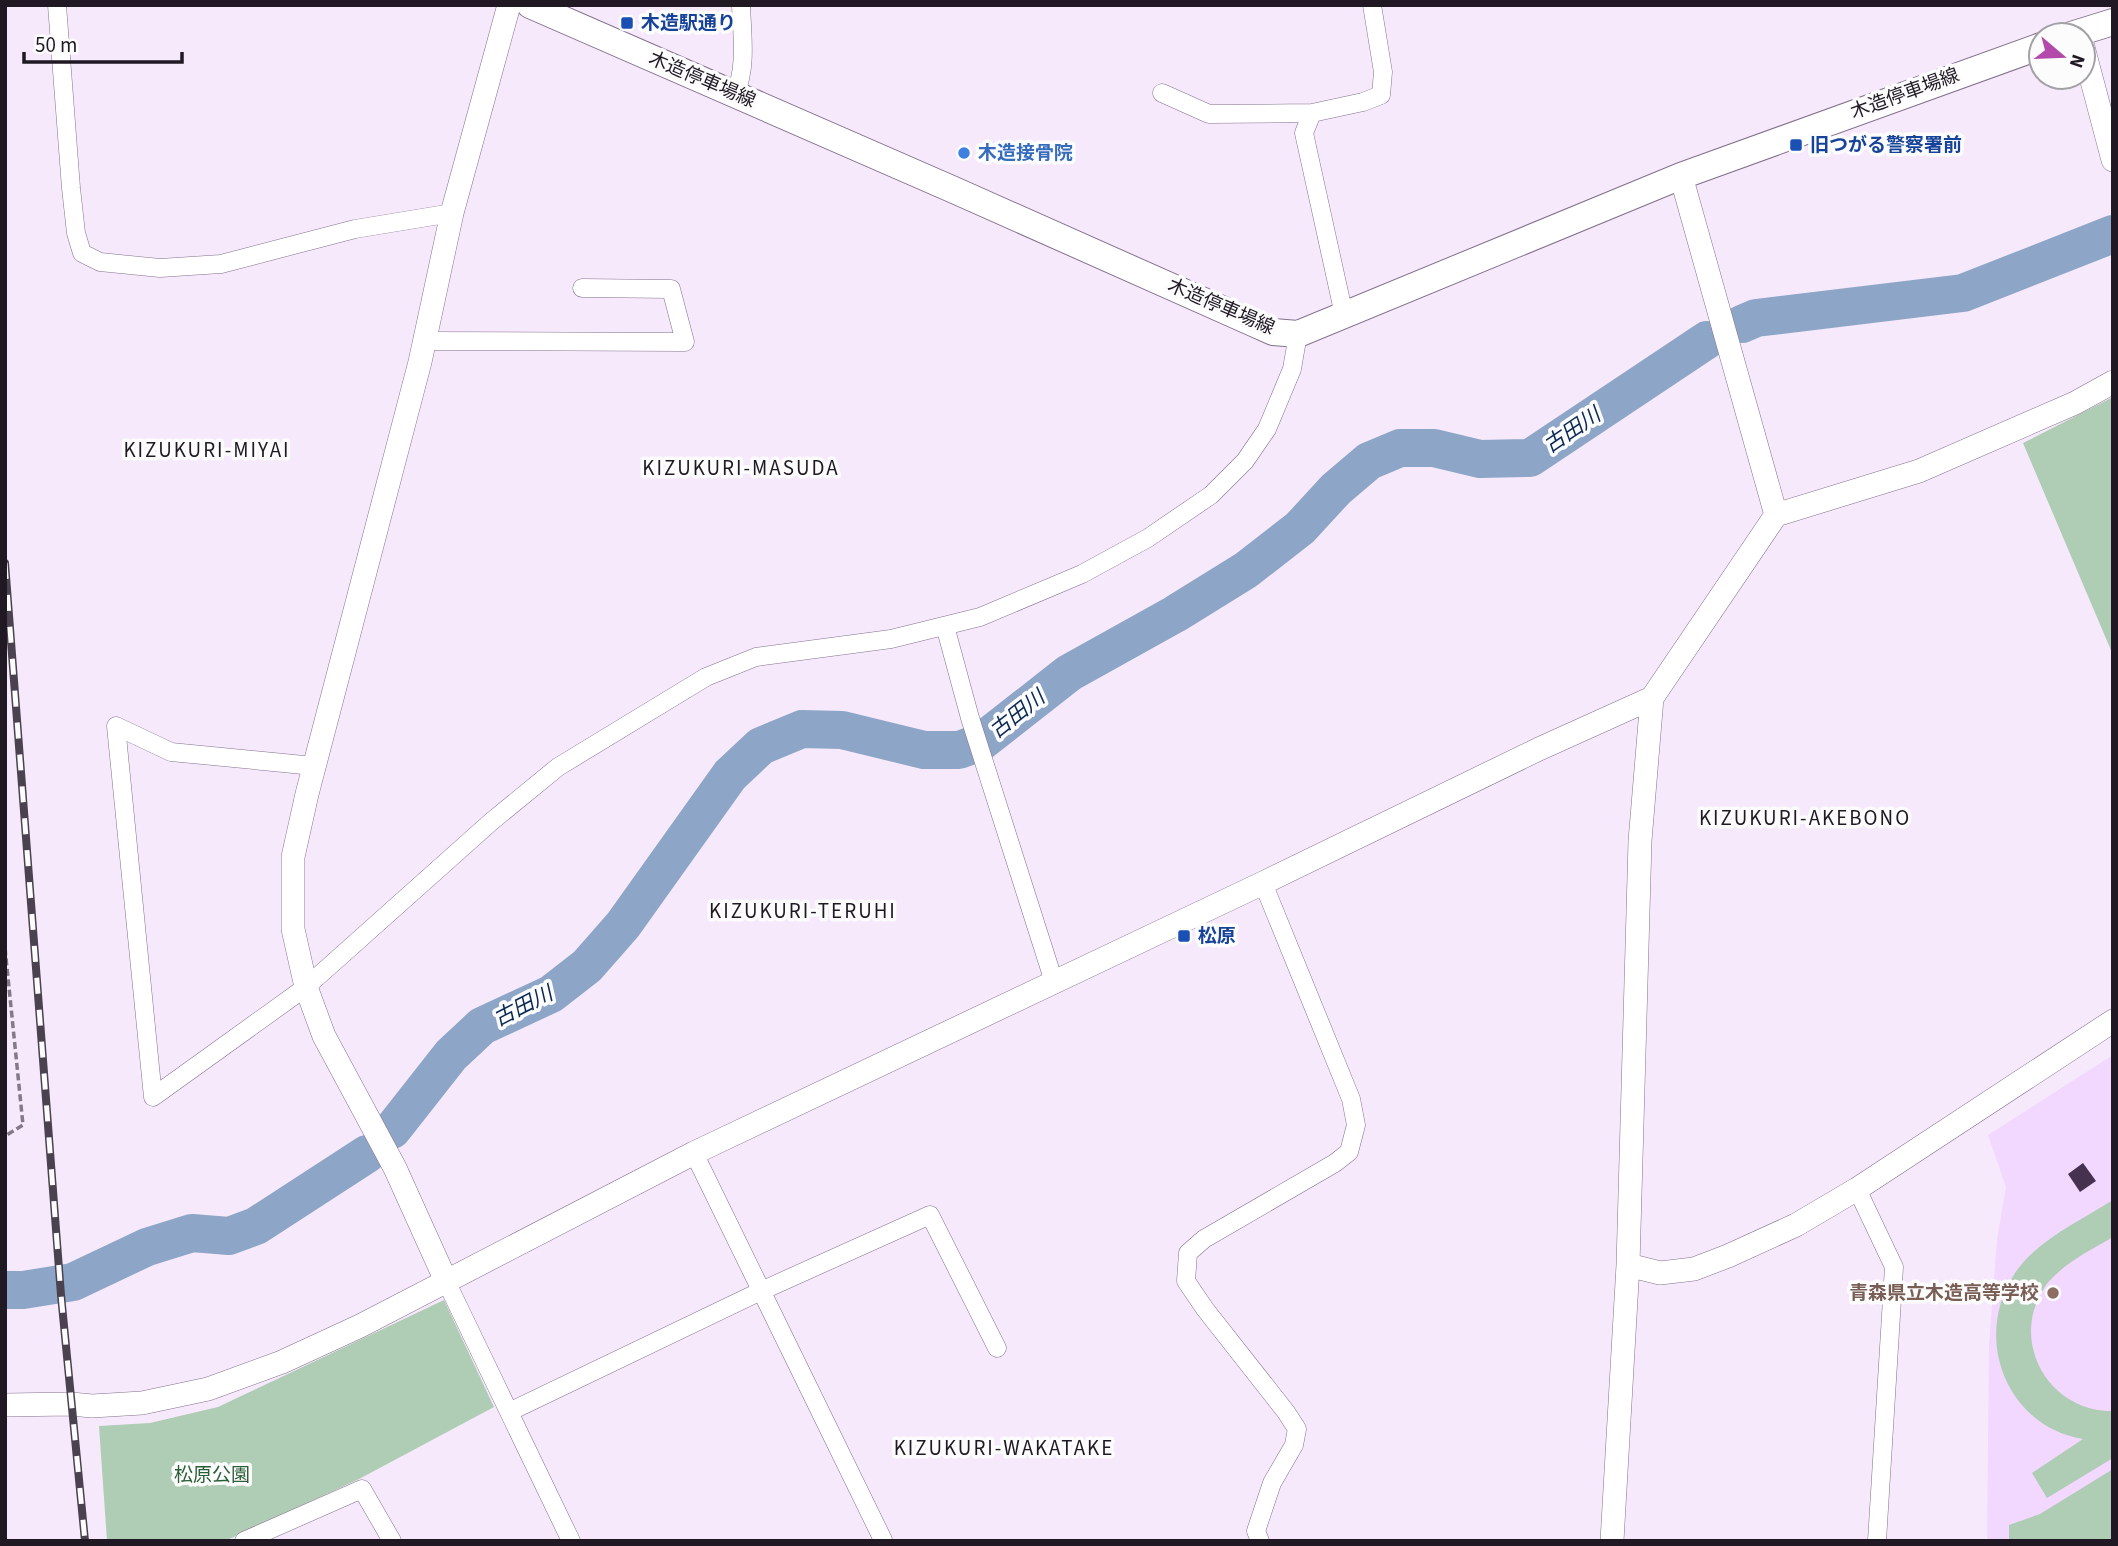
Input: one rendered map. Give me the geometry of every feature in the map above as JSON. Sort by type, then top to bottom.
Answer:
[{"type":"main road","name":"木造停車場線","points":[[530,5],[1273,332],[1298,334],[1681,176],[2027,51]]},
{"type":"street","points":[[57,5],[71,188],[76,233],[82,253],[100,262],[160,268],[221,264],[355,229],[452,213]]},
{"type":"street","points":[[509,5],[452,213],[424,341],[314,766],[293,857],[293,929],[306,988],[324,1036],[395,1168],[571,1541]]},
{"type":"street","points":[[735,94],[740,84],[742,61],[741,5]]},
{"type":"street","points":[[1162,93],[1209,114],[1312,113],[1363,102],[1381,95],[1383,72],[1372,5]]},
{"type":"street","points":[[2093,91],[2113,160]]},
{"type":"street","points":[[1312,113],[1304,133],[1344,315]]},
{"type":"street","points":[[1681,176],[1776,515]]},
{"type":"street","points":[[424,341],[685,342],[671,289],[582,288]]},
{"type":"street","points":[[314,766],[171,752],[116,726],[153,1097],[306,988],[492,821],[558,767],[706,677],[756,657],[891,639],[980,617],[1082,573],[1148,538],[1211,495],[1245,461],[1267,429],[1292,369],[1298,334]]},
{"type":"street","points":[[1612,1541],[1628,1265],[1640,841],[1652,698],[1776,515],[1919,471],[2075,403],[2113,382]]},
{"type":"street","points":[[945,626],[970,718],[1054,982]]},
{"type":"street","points":[[5,1405],[92,1406],[142,1403],[208,1389],[282,1362],[360,1326],[694,1153],[1539,749],[1652,698]]},
{"type":"street","points":[[1260,1541],[1256,1531],[1272,1483],[1294,1445],[1297,1429],[1186,1281],[1188,1254],[1204,1239],[1342,1158],[1349,1152],[1356,1125],[1351,1099],[1263,883]]},
{"type":"street","points":[[1628,1265],[1660,1273],[1694,1269],[1796,1225],[1857,1189],[2113,1021]]},
{"type":"street","points":[[694,1153],[883,1540],[881,1541]]},
{"type":"street","points":[[1857,1189],[1894,1267],[1877,1541]]},
{"type":"street","points":[[509,1412],[761,1291],[930,1215],[996,1348]]},
{"type":"street","points":[[244,1541],[362,1489],[391,1541]]},
{"type":"path","points":[[5,948],[23,1125],[5,1136]]},
{"type":"shaded area","name":"青森県立木造高等学校","points":[[2113,1055],[2113,1541],[1987,1541],[1989,1346],[1997,1239],[2006,1187],[1988,1135]]},
{"type":"green space","points":[[2113,397],[2113,655],[2023,443]]},
{"type":"green space","points":[[2113,1200],[2113,1237],[2058,1272],[2044,1288],[2034,1309],[2031,1330],[2034,1351],[2041,1370],[2054,1387],[2070,1400],[2090,1408],[2113,1411],[2113,1458],[2047,1498],[2032,1473],[2083,1439],[2056,1431],[2034,1417],[2016,1398],[2004,1376],[1997,1351],[1997,1325],[2002,1298],[2015,1273],[2035,1251],[2060,1232]]},
{"type":"green space","name":"松原公園","points":[[444,1300],[494,1407],[359,1479],[225,1541],[107,1541],[99,1426],[150,1423],[218,1407]]},
{"type":"green space","points":[[2113,1469],[2113,1541],[2009,1541],[2009,1525],[2040,1514]]},
{"type":"building","points":[[2083,1163],[2096,1181],[2080,1192],[2068,1174]]},
{"type":"waterway","name":"古田川","points":[[1742,324],[1756,318],[1963,293],[2113,234]]},
{"type":"waterway","name":"古田川","points":[[392,1130],[451,1055],[482,1026],[551,994],[587,966],[623,925],[730,775],[761,746],[802,729],[842,730],[924,750],[959,750],[981,742],[1069,673],[1175,614],[1246,570],[1300,528],[1336,489],[1369,461],[1400,448],[1434,448],[1480,459],[1530,458],[1707,340]]},
{"type":"waterway","name":"古田川","points":[[5,1290],[23,1290],[73,1282],[147,1247],[192,1233],[229,1236],[256,1226],[367,1154]]},
{"type":"railway","points":[[5,563],[61,1295],[85,1541]]},
{"type":"place","name":"木造駅通り","points":[[627,23]]},
{"type":"place","name":"旧つがる警察署前","points":[[1796,145]]},
{"type":"place","name":"木造接骨院","points":[[964,153]]},
{"type":"place","name":"松原","points":[[1184,936]]},
{"type":"place","name":"青森県立木造高等学校","points":[[2053,1293]]},
{"type":"district","name":"KIZUKURI-MIYAI","points":[[207,450]]},
{"type":"district","name":"KIZUKURI-MASUDA","points":[[741,468]]},
{"type":"district","name":"KIZUKURI-AKEBONO","points":[[1805,818]]},
{"type":"district","name":"KIZUKURI-TERUHI","points":[[803,911]]},
{"type":"district","name":"KIZUKURI-WAKATAKE","points":[[1004,1448]]}]
